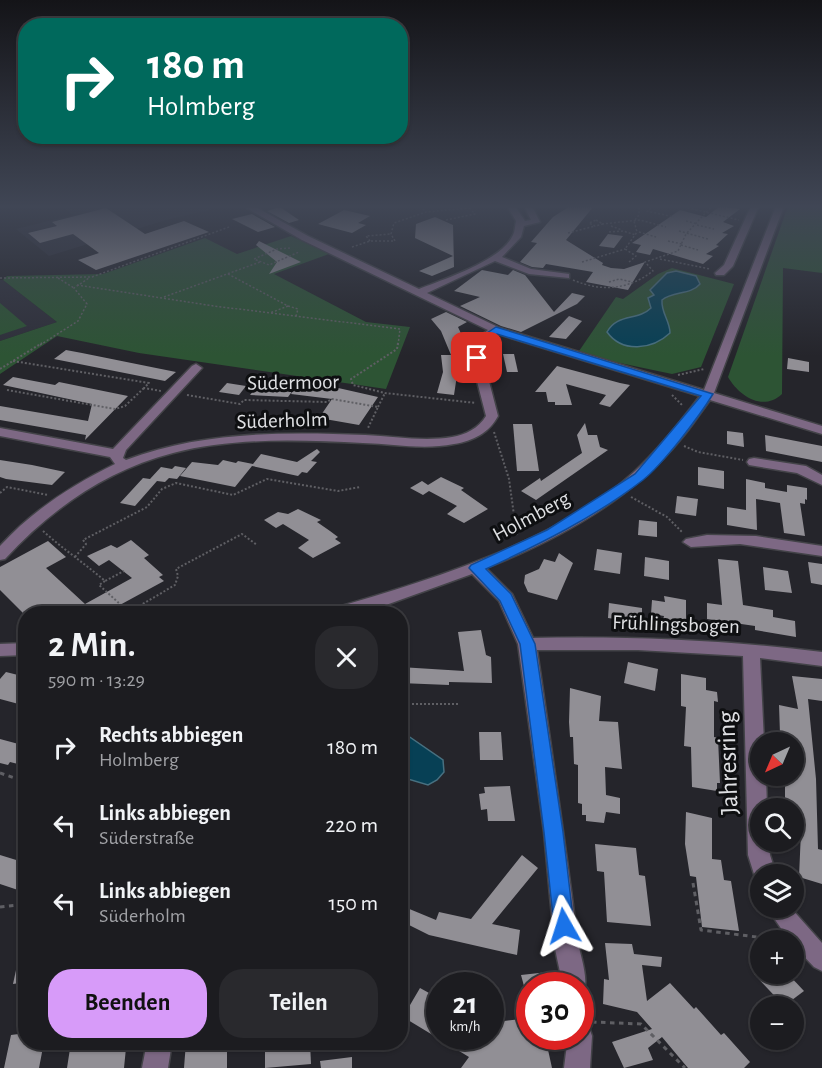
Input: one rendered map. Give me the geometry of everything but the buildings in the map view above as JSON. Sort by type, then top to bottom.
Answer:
[{"type":"street","points":[[343,256],[496,330],[822,430]]},
{"type":"street","points":[[418,293],[499,256]]},
{"type":"street","points":[[720,273],[728,266],[733,256]]},
{"type":"street","name":"Holmberg","points":[[365,606],[476,568],[524,547],[640,477],[697,411],[708,394],[761,256]]},
{"type":"street","points":[[496,258],[514,267],[565,276]]},
{"type":"street","points":[[490,420],[491,405],[477,358],[478,343],[496,330]]},
{"type":"street","points":[[0,432],[120,459],[196,368]]},
{"type":"street","name":"Süderholm","points":[[0,555],[34,522],[120,459],[209,444],[362,439],[431,443],[454,441],[471,436],[490,420]]},
{"type":"street","points":[[754,462],[801,469],[822,481]]},
{"type":"street","points":[[691,542],[718,537],[749,539],[822,551]]},
{"type":"street","points":[[476,568],[506,598],[527,644],[554,832],[567,949],[572,972]]},
{"type":"street","name":"Frühlingsbogen","points":[[527,644],[585,643],[751,649],[822,659]]},
{"type":"street","points":[[0,650],[18,649]]},
{"type":"street","name":"Jahresring","points":[[751,649],[759,855],[762,864]]},
{"type":"street","points":[[786,918],[800,937],[822,959]]},
{"type":"street","points":[[155,1068],[158,1050]]},
{"type":"street","points":[[577,1068],[578,1050]]},
{"type":"path","points":[[75,287],[92,277],[149,256]]},
{"type":"path","points":[[260,256],[255,260],[272,265],[291,256]]},
{"type":"path","points":[[582,262],[599,256]]},
{"type":"path","points":[[629,262],[636,256]]},
{"type":"path","points":[[565,276],[589,287],[609,288],[637,282],[653,271],[645,261],[665,256]]},
{"type":"path","points":[[657,259],[707,268],[720,273]]},
{"type":"path","points":[[161,298],[260,262]]},
{"type":"path","points":[[228,274],[298,309],[296,316]]},
{"type":"path","points":[[56,277],[75,287],[400,329],[397,349],[351,379],[353,385],[385,393],[491,405]]},
{"type":"path","points":[[0,278],[92,277]]},
{"type":"path","points":[[609,282],[619,279],[637,282]]},
{"type":"path","points":[[0,369],[78,321],[87,304],[75,287]]},
{"type":"path","points":[[270,313],[288,306]]},
{"type":"path","name":"Südermoor","points":[[13,361],[149,383],[144,388]]},
{"type":"path","points":[[697,411],[684,406],[667,390],[669,383],[676,375],[705,368]]},
{"type":"path","points":[[7,390],[115,409],[125,406],[144,388]]},
{"type":"path","name":"Südermoor","points":[[144,388],[240,404],[244,400],[327,402],[332,399],[378,407]]},
{"type":"path","points":[[362,439],[385,393]]},
{"type":"path","points":[[490,420],[509,479],[517,538],[524,547]]},
{"type":"path","points":[[672,441],[698,452],[754,462]]},
{"type":"path","points":[[75,557],[84,549],[86,544],[83,540],[147,507],[168,485],[186,483],[233,495],[267,479],[338,491],[360,487]]},
{"type":"path","points":[[0,493],[7,487],[64,500]]},
{"type":"path","points":[[620,490],[667,517],[691,542]]},
{"type":"path","points":[[34,522],[69,555],[75,557],[105,581]]},
{"type":"path","points":[[141,606],[175,585],[178,576],[176,569],[242,534],[257,545]]},
{"type":"path","points":[[122,606],[99,585],[124,571]]},
{"type":"path","points":[[408,704],[459,704]]},
{"type":"path","points":[[0,773],[18,779]]},
{"type":"path","points":[[693,883],[701,930],[750,936]]},
{"type":"path","points":[[0,907],[18,905]]},
{"type":"path","points":[[594,1022],[641,1024],[685,1068]]},
{"type":"shaded area","points":[[0,280],[3,280],[57,322],[0,341]]},
{"type":"green space","points":[[154,256],[324,256],[274,274],[366,322],[410,327],[386,389],[139,353],[57,336],[0,374],[0,341],[57,322],[3,280],[7,276],[103,274]]},
{"type":"green space","points":[[771,256],[822,256],[822,273],[783,268],[782,394],[767,402],[759,402],[738,390],[728,377]]},
{"type":"green space","points":[[672,268],[734,284],[701,367],[672,374],[577,354],[616,297],[623,299],[658,274]]},
{"type":"green space","points":[[0,303],[27,326],[0,335]]},
{"type":"water","points":[[676,271],[696,276],[700,284],[692,290],[671,295],[662,300],[670,333],[655,343],[637,347],[613,339],[607,332],[611,326],[622,319],[640,315],[651,308],[648,298],[654,295],[650,290],[667,273]]},
{"type":"water","points":[[408,736],[443,760],[444,772],[428,785],[408,779]]},
{"type":"route","points":[[477,358],[478,343],[496,330],[561,352],[708,394],[697,411],[640,477],[552,533],[476,568],[506,598],[527,644],[554,832],[564,926]]}]
